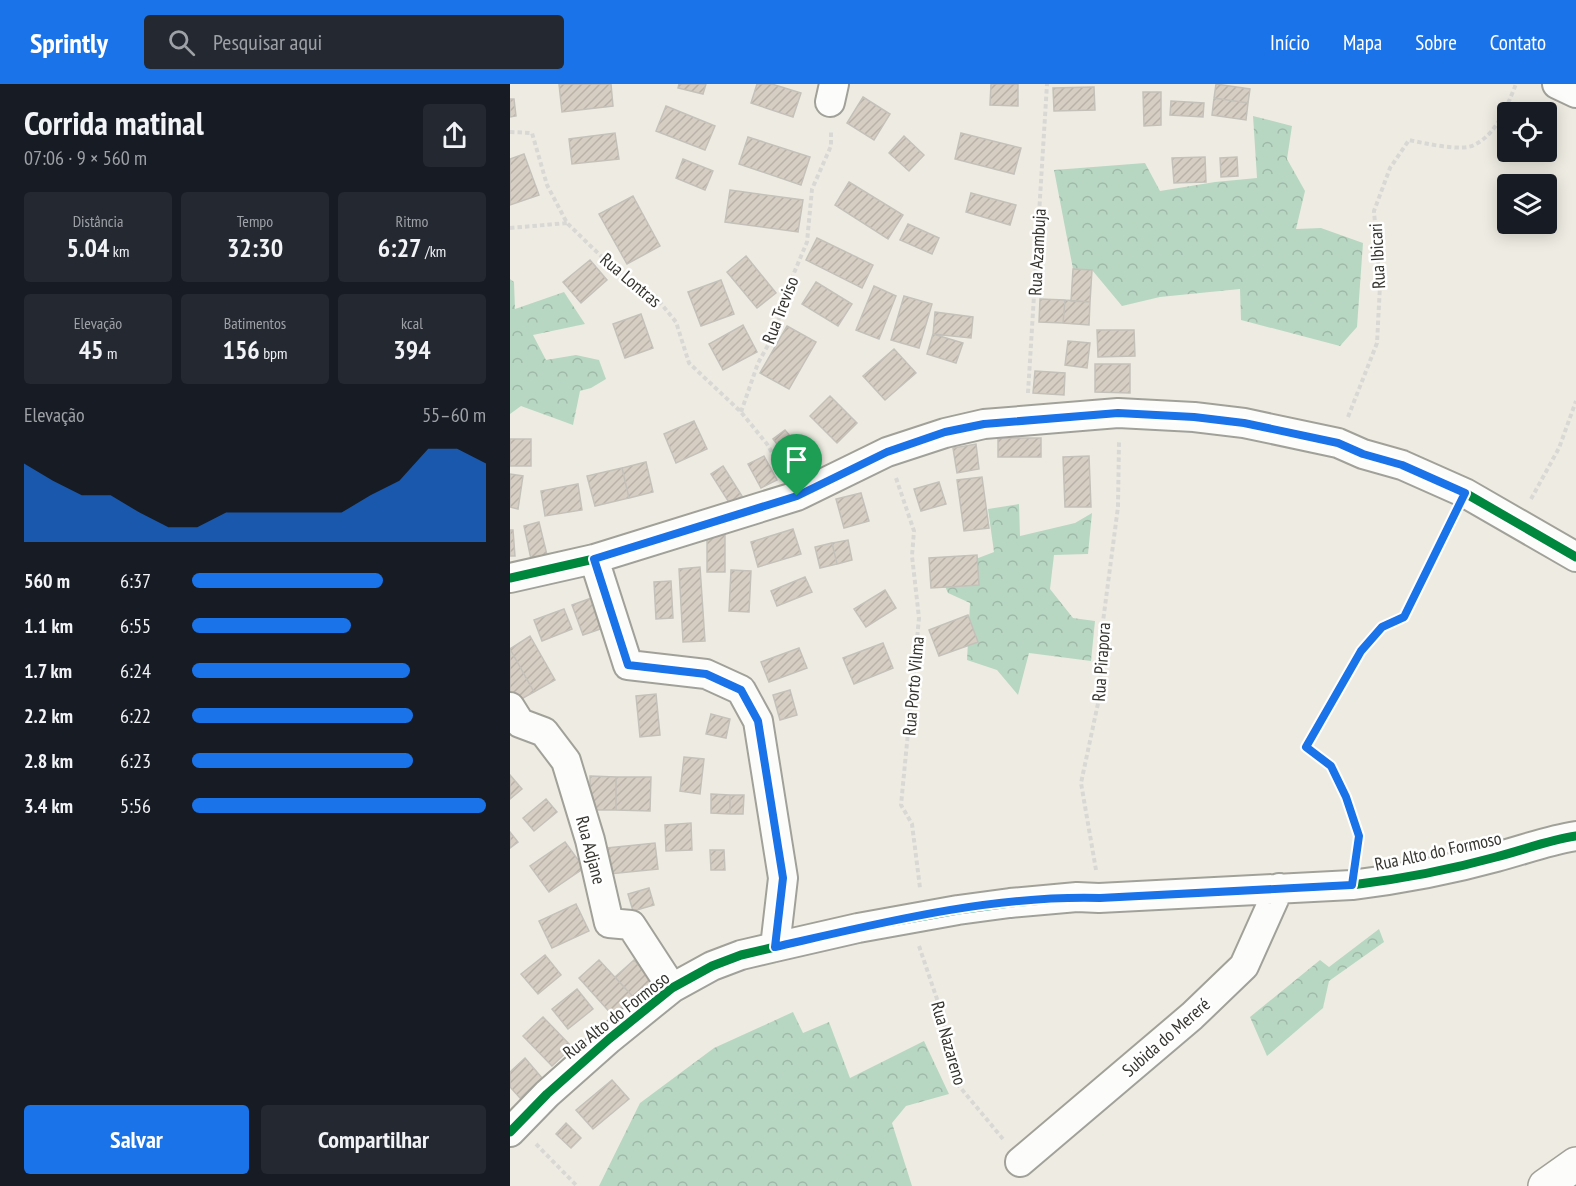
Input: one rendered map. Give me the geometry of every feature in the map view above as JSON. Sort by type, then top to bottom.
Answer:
[{"type":"street","points":[[1557,84],[1576,93]]},
{"type":"street","points":[[512,583],[797,496],[887,452],[945,432],[984,424],[1118,413],[1194,417],[1244,423],[1338,443],[1363,454],[1402,465],[1465,493],[1576,557]]},
{"type":"street","points":[[594,559],[628,665],[706,674],[741,690],[758,721],[783,878],[775,947]]},
{"type":"street","name":"Rua Adjane","points":[[510,707],[520,723],[544,732],[566,761],[590,840],[609,923],[631,925],[672,988]]},
{"type":"street","name":"Rua Alto do Formoso","points":[[514,1128],[580,1063],[672,988],[712,966],[741,955],[909,919],[1010,903],[1077,897],[1100,898],[1352,885],[1423,874],[1497,857],[1554,839],[1576,836]]},
{"type":"street","name":"Subida do Mereré","points":[[1020,1162],[1192,1016],[1244,966],[1279,888]]},
{"type":"street","points":[[1545,1186],[1576,1164]]},
{"type":"path","points":[[510,228],[567,223]]},
{"type":"path","points":[[1517,524],[1558,448],[1576,401]]},
{"type":"path","points":[[1352,885],[1359,836],[1346,797],[1331,766],[1306,747],[1361,651],[1382,627],[1404,617],[1465,493]]},
{"type":"path","points":[[514,1128],[577,1186]]},
{"type":"green space","points":[[1253,116],[1292,126],[1287,159],[1305,191],[1296,229],[1321,228],[1363,243],[1357,327],[1340,346],[1241,320],[1240,289],[1160,297],[1122,306],[1092,270],[1073,269],[1054,170],[1145,163],[1160,191],[1257,178]]},
{"type":"green space","points":[[510,279],[514,282],[515,309],[564,292],[585,324],[533,335],[546,360],[576,355],[599,360],[606,379],[591,388],[580,391],[573,425],[521,406],[510,414]]},
{"type":"green space","points":[[1019,504],[1020,536],[1075,523],[1092,513],[1088,554],[1054,555],[1050,589],[1073,618],[1095,621],[1091,661],[1029,653],[1018,695],[997,670],[967,660],[970,603],[948,593],[939,573],[994,552],[988,509]]},
{"type":"green space","points":[[1379,929],[1384,942],[1329,981],[1323,1008],[1267,1056],[1250,1017],[1320,960],[1329,967]]},
{"type":"green space","points":[[793,1012],[803,1033],[829,1022],[850,1078],[924,1041],[949,1094],[906,1106],[892,1123],[912,1186],[599,1186],[640,1103],[714,1048]]},
{"type":"building","points":[[559,84],[611,84],[613,106],[562,112]]},
{"type":"building","points":[[679,84],[706,84],[703,94],[678,88]]},
{"type":"building","points":[[757,84],[772,84],[801,93],[793,117],[751,103]]},
{"type":"building","points":[[991,84],[1018,84],[1018,106],[990,105]]},
{"type":"building","points":[[1216,84],[1250,89],[1248,103],[1214,98]]},
{"type":"building","points":[[1094,87],[1095,110],[1054,111],[1053,88]]},
{"type":"building","points":[[1143,92],[1161,92],[1161,125],[1144,126]]},
{"type":"building","points":[[863,97],[890,114],[874,140],[847,123]]},
{"type":"building","points":[[1214,98],[1248,103],[1246,120],[1212,115]]},
{"type":"building","points":[[510,99],[514,99],[516,116],[510,117]]},
{"type":"building","points":[[1171,101],[1204,103],[1203,117],[1170,115]]},
{"type":"building","points":[[666,106],[715,126],[705,150],[656,131]]},
{"type":"building","points":[[615,133],[619,159],[572,164],[569,139]]},
{"type":"building","points":[[961,133],[1021,148],[1014,174],[955,159]]},
{"type":"building","points":[[904,136],[924,155],[909,171],[889,153]]},
{"type":"building","points":[[748,137],[810,157],[801,185],[739,164]]},
{"type":"building","points":[[524,154],[539,195],[510,205],[510,159]]},
{"type":"building","points":[[1205,157],[1206,182],[1174,183],[1172,158]]},
{"type":"building","points":[[1237,157],[1238,176],[1221,177],[1220,158]]},
{"type":"building","points":[[683,159],[713,171],[705,190],[676,178]]},
{"type":"building","points":[[849,182],[903,215],[888,239],[835,205]]},
{"type":"building","points":[[730,190],[803,200],[798,232],[725,222]]},
{"type":"building","points":[[971,193],[1016,205],[1010,225],[966,212]]},
{"type":"building","points":[[633,196],[660,246],[627,264],[599,214]]},
{"type":"building","points":[[908,224],[939,238],[932,254],[900,240]]},
{"type":"building","points":[[817,238],[873,265],[862,288],[806,260]]},
{"type":"building","points":[[746,256],[776,293],[757,308],[727,272]]},
{"type":"building","points":[[590,260],[607,280],[581,303],[563,282]]},
{"type":"building","points":[[1073,269],[1092,270],[1090,302],[1071,301]]},
{"type":"building","points":[[721,280],[734,314],[701,326],[688,292]]},
{"type":"building","points":[[816,282],[852,304],[838,326],[802,304]]},
{"type":"building","points":[[874,286],[896,296],[879,339],[856,330]]},
{"type":"building","points":[[904,296],[932,304],[919,348],[891,340]]},
{"type":"building","points":[[1040,299],[1065,300],[1063,323],[1039,322]]},
{"type":"building","points":[[1065,300],[1090,302],[1089,325],[1063,323]]},
{"type":"building","points":[[935,312],[973,317],[971,338],[933,334]]},
{"type":"building","points":[[641,314],[653,348],[625,358],[613,324]]},
{"type":"building","points":[[743,325],[757,352],[723,370],[709,344]]},
{"type":"building","points":[[787,326],[816,342],[789,389],[760,373]]},
{"type":"building","points":[[1097,330],[1134,330],[1135,356],[1098,357]]},
{"type":"building","points":[[933,334],[963,343],[956,363],[927,354]]},
{"type":"building","points":[[1068,341],[1090,343],[1087,368],[1065,365]]},
{"type":"building","points":[[894,349],[916,373],[885,400],[863,376]]},
{"type":"building","points":[[1095,364],[1130,364],[1130,393],[1095,392]]},
{"type":"building","points":[[1035,371],[1065,373],[1064,395],[1033,393]]},
{"type":"building","points":[[830,396],[857,423],[837,443],[810,416]]},
{"type":"building","points":[[694,421],[707,449],[676,463],[664,434]]},
{"type":"building","points":[[785,430],[813,463],[800,473],[773,439]]},
{"type":"building","points":[[998,438],[1041,438],[1041,457],[998,457]]},
{"type":"building","points":[[510,439],[531,439],[531,466],[510,466]]},
{"type":"building","points":[[976,444],[979,469],[957,473],[953,448]]},
{"type":"building","points":[[764,456],[777,480],[761,488],[748,464]]},
{"type":"building","points":[[1089,456],[1091,507],[1065,507],[1063,457]]},
{"type":"building","points":[[646,462],[653,492],[629,498],[622,468]]},
{"type":"building","points":[[723,466],[742,496],[730,504],[711,474]]},
{"type":"building","points":[[622,468],[629,498],[595,506],[587,476]]},
{"type":"building","points":[[510,474],[523,476],[518,509],[510,507]]},
{"type":"building","points":[[982,477],[989,528],[964,531],[957,480]]},
{"type":"building","points":[[939,482],[946,504],[921,511],[914,489]]},
{"type":"building","points":[[578,484],[582,510],[545,516],[541,491]]},
{"type":"building","points":[[861,493],[869,521],[844,528],[836,499]]},
{"type":"building","points":[[539,522],[547,555],[531,559],[524,526]]},
{"type":"building","points":[[793,529],[801,554],[758,567],[751,542]]},
{"type":"building","points":[[510,530],[513,530],[515,556],[510,556]]},
{"type":"building","points":[[707,534],[725,534],[725,572],[707,572]]},
{"type":"building","points":[[848,540],[852,560],[837,564],[832,543]]},
{"type":"building","points":[[832,543],[837,564],[820,568],[815,547]]},
{"type":"building","points":[[977,555],[979,585],[931,588],[929,558]]},
{"type":"building","points":[[700,567],[705,641],[683,642],[679,569]]},
{"type":"building","points":[[731,570],[751,571],[749,612],[729,611]]},
{"type":"building","points":[[805,577],[812,592],[777,606],[771,591]]},
{"type":"building","points":[[671,581],[673,618],[656,619],[654,582]]},
{"type":"building","points":[[885,590],[896,608],[866,627],[854,609]]},
{"type":"building","points":[[597,596],[609,626],[583,635],[572,605]]},
{"type":"building","points":[[564,609],[572,629],[542,641],[534,620]]},
{"type":"building","points":[[968,615],[978,642],[939,656],[929,630]]},
{"type":"building","points":[[530,636],[555,680],[534,692],[510,649]]},
{"type":"building","points":[[883,643],[893,668],[854,684],[843,658]]},
{"type":"building","points":[[799,648],[807,668],[769,682],[761,662]]},
{"type":"building","points":[[510,649],[534,692],[516,702],[510,691]]},
{"type":"building","points":[[790,690],[797,715],[780,720],[773,695]]},
{"type":"building","points":[[656,694],[660,735],[640,737],[636,696]]},
{"type":"building","points":[[711,714],[730,719],[726,738],[706,734]]},
{"type":"building","points":[[684,757],[704,759],[700,794],[680,791]]},
{"type":"building","points":[[510,775],[522,789],[510,799]]},
{"type":"building","points":[[590,776],[616,777],[616,810],[590,810]]},
{"type":"building","points":[[616,777],[651,777],[650,811],[616,810]]},
{"type":"building","points":[[711,794],[730,795],[730,814],[711,813]]},
{"type":"building","points":[[730,795],[744,795],[743,814],[730,814]]},
{"type":"building","points":[[546,799],[557,812],[534,831],[523,818]]},
{"type":"building","points":[[691,823],[692,850],[666,851],[665,825]]},
{"type":"building","points":[[510,832],[518,842],[510,848]]},
{"type":"building","points":[[565,842],[584,868],[549,892],[530,866]]},
{"type":"building","points":[[655,843],[658,869],[609,874],[607,848]]},
{"type":"building","points":[[710,850],[724,850],[725,870],[711,870]]},
{"type":"building","points":[[649,888],[654,905],[633,911],[628,894]]},
{"type":"building","points":[[576,904],[589,931],[552,948],[539,921]]},
{"type":"building","points":[[545,955],[561,975],[538,994],[521,974]]},
{"type":"building","points":[[599,960],[635,999],[615,1018],[579,978]]},
{"type":"building","points":[[634,960],[655,982],[635,999],[615,977]]},
{"type":"building","points":[[577,989],[593,1009],[568,1029],[552,1009]]},
{"type":"building","points":[[543,1017],[572,1047],[552,1066],[523,1036]]},
{"type":"building","points":[[525,1058],[542,1078],[520,1098],[510,1087],[510,1072]]},
{"type":"building","points":[[612,1080],[629,1099],[593,1129],[576,1110]]},
{"type":"building","points":[[566,1123],[581,1138],[571,1148],[556,1134]]},
{"type":"cycle path","points":[[510,578],[594,559],[797,496],[887,452],[945,433],[984,424],[1118,413],[1194,417],[1244,423],[1338,443],[1363,454],[1402,465],[1465,493],[1576,557]]},
{"type":"cycle path","points":[[510,1132],[547,1094],[609,1039],[672,988],[712,966],[741,955],[858,928],[1010,903],[1077,897],[1099,898],[1370,883],[1461,866],[1576,836]]},
{"type":"route","points":[[1118,413],[1194,417],[1244,423],[1338,443],[1363,454],[1402,465],[1465,493],[1404,617],[1382,627],[1361,651],[1306,747],[1331,766],[1346,797],[1359,836],[1352,885],[1100,898],[1077,897],[1010,903],[858,928],[775,947],[783,878],[758,721],[741,690],[706,674],[628,665],[613,612],[594,559],[797,496],[887,452],[945,432],[984,424],[1118,413]]}]
